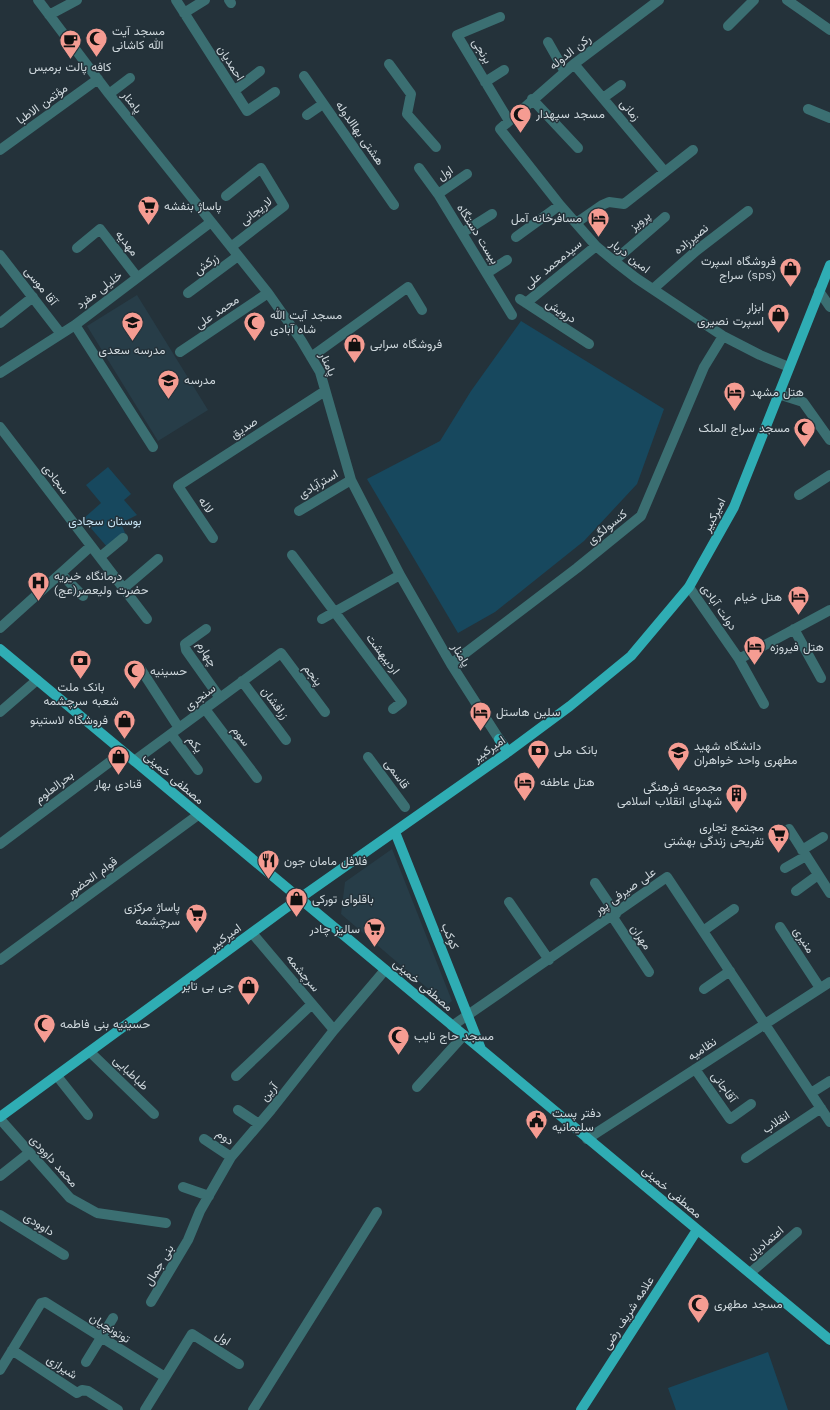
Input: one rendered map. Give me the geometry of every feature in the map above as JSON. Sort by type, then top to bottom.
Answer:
[{"type":"main road","name":"امیرکبیر","points":[[0,1118],[252,933],[508,752],[570,706],[631,656],[690,587],[734,507],[830,265]]},
{"type":"main road","name":"مصطفی خمینی","points":[[0,649],[830,1340]]},
{"type":"main road","points":[[499,739],[508,752]]},
{"type":"main road","name":"کوکب","points":[[395,832],[482,1051]]},
{"type":"main road","name":"علامه شریف رضی","points":[[581,1410],[697,1230]]},
{"type":"street","name":"پامنار","points":[[38,0],[109,94],[268,294],[311,357],[320,372],[351,480],[400,575],[451,664],[499,739]]},
{"type":"street","points":[[49,15],[77,0]]},
{"type":"street","name":"احمدیان","points":[[176,0],[247,111],[275,92]]},
{"type":"street","points":[[184,13],[205,0]]},
{"type":"street","name":"رکن الدوله","points":[[500,129],[532,99],[574,64],[658,0]]},
{"type":"street","points":[[728,26],[754,0]]},
{"type":"street","points":[[787,0],[830,30]]},
{"type":"street","name":"برنجی","points":[[500,17],[457,35],[509,121]]},
{"type":"street","points":[[548,42],[565,72]]},
{"type":"street","points":[[389,64],[411,94],[407,114],[436,147]]},
{"type":"street","name":"زمانی","points":[[574,64],[665,172]]},
{"type":"street","points":[[485,82],[504,70]]},
{"type":"street","points":[[234,91],[260,71]]},
{"type":"street","name":"هشتی بهاالدوله","points":[[304,76],[394,205]]},
{"type":"street","points":[[109,94],[130,78]]},
{"type":"street","name":"مؤتمن الاطبا","points":[[0,150],[98,79]]},
{"type":"street","points":[[603,98],[621,85]]},
{"type":"street","points":[[532,99],[578,148]]},
{"type":"street","points":[[307,114],[323,104]]},
{"type":"street","points":[[808,109],[830,118]]},
{"type":"street","name":"امین دربار","points":[[500,129],[560,205],[596,246],[614,261],[724,336],[760,355],[789,367]]},
{"type":"street","points":[[576,223],[602,205],[609,202],[624,204],[693,150]]},
{"type":"street","name":"لاریجانی","points":[[226,196],[260,168],[284,206],[232,247]]},
{"type":"street","name":"بیست دستگاه","points":[[419,168],[438,194],[512,315]]},
{"type":"street","name":"اول","points":[[438,194],[467,174]]},
{"type":"street","points":[[516,237],[560,205]]},
{"type":"street","name":"نصیرزاده","points":[[653,289],[696,251],[748,211]]},
{"type":"street","points":[[462,233],[492,214]]},
{"type":"street","name":"پرویز","points":[[614,261],[665,217]]},
{"type":"street","name":"خلیلی مفرد","points":[[0,373],[75,325],[211,222]]},
{"type":"street","name":"مهدیه","points":[[76,248],[100,229],[137,277]]},
{"type":"street","name":"سیدمحمد علی","points":[[523,301],[596,246]]},
{"type":"street","name":"آقا موسی","points":[[0,255],[61,334]]},
{"type":"street","name":"زرکش","points":[[188,292],[238,256]]},
{"type":"street","points":[[487,273],[507,260]]},
{"type":"street","points":[[311,357],[408,287],[422,310]]},
{"type":"street","points":[[819,291],[830,307]]},
{"type":"street","name":"محمد علی","points":[[180,352],[268,294]]},
{"type":"street","points":[[0,323],[33,297]]},
{"type":"street","name":"درویش","points":[[523,301],[589,344]]},
{"type":"street","points":[[75,325],[153,447]]},
{"type":"street","name":"کنسولگری","points":[[451,664],[577,568],[641,516],[704,367],[724,336]]},
{"type":"street","name":"صدیق","points":[[178,486],[325,391]]},
{"type":"street","points":[[778,394],[803,402],[830,440]]},
{"type":"street","name":"سجادی","points":[[0,427],[147,619]]},
{"type":"street","points":[[798,495],[830,475]]},
{"type":"street","name":"استرآبادی","points":[[299,511],[351,480]]},
{"type":"street","name":"لاله","points":[[178,486],[213,538]]},
{"type":"street","points":[[100,557],[124,538]]},
{"type":"street","points":[[0,628],[91,546]]},
{"type":"street","name":"اردیبهشت","points":[[292,555],[402,702],[393,709]]},
{"type":"street","points":[[124,588],[158,559]]},
{"type":"street","points":[[61,574],[83,596]]},
{"type":"street","points":[[322,620],[400,575]]},
{"type":"street","name":"دولت آبادی","points":[[690,587],[739,659],[764,704]]},
{"type":"street","points":[[739,659],[830,610]]},
{"type":"street","name":"چهارم","points":[[206,629],[185,644],[186,650],[220,698]]},
{"type":"street","points":[[794,629],[821,678]]},
{"type":"street","name":"سنجری","points":[[134,761],[281,653]]},
{"type":"street","name":"پنجم","points":[[281,653],[325,712]]},
{"type":"street","points":[[140,668],[175,731]]},
{"type":"street","points":[[0,712],[37,680]]},
{"type":"street","name":"زرافشان","points":[[242,682],[286,740]]},
{"type":"street","name":"سوم","points":[[205,709],[257,778]]},
{"type":"street","name":"یکم","points":[[175,731],[198,770]]},
{"type":"street","name":"بحرالعلوم","points":[[0,844],[123,752]]},
{"type":"street","name":"قاسمی","points":[[368,757],[405,807]]},
{"type":"street","name":"قوام الحضور","points":[[0,960],[198,815]]},
{"type":"street","points":[[789,829],[818,875],[828,887]]},
{"type":"street","points":[[786,868],[823,837]]},
{"type":"street","points":[[796,891],[818,875]]},
{"type":"street","name":"علی صیرفی پور","points":[[452,1026],[667,877],[830,1122]]},
{"type":"street","name":"مهران","points":[[595,884],[649,972]]},
{"type":"street","points":[[508,902],[549,960]]},
{"type":"street","points":[[703,931],[734,909]]},
{"type":"street","name":"منیری","points":[[780,927],[820,988]]},
{"type":"street","name":"سرچشمه","points":[[252,933],[334,1030]]},
{"type":"street","name":"آرین","points":[[188,1240],[200,1211],[231,1157],[304,1071],[334,1030],[385,970]]},
{"type":"street","points":[[704,989],[730,971]]},
{"type":"street","name":"نظامیه","points":[[587,1139],[830,982]]},
{"type":"street","points":[[236,1076],[312,1004]]},
{"type":"street","points":[[417,1087],[464,1035]]},
{"type":"street","name":"طباطبایی","points":[[90,1052],[154,1114]]},
{"type":"street","name":"آقاجانی","points":[[695,1069],[730,1119],[751,1104]]},
{"type":"street","points":[[57,1076],[88,1115]]},
{"type":"street","points":[[811,1093],[830,1082]]},
{"type":"street","name":"انقلاب","points":[[746,1158],[821,1108]]},
{"type":"street","points":[[238,1110],[260,1124]]},
{"type":"street","name":"محمد داوودی","points":[[0,1118],[29,1153],[70,1198],[97,1213],[166,1223]]},
{"type":"street","name":"دوم","points":[[204,1139],[231,1157]]},
{"type":"street","points":[[0,1176],[29,1153]]},
{"type":"street","points":[[183,1187],[209,1196]]},
{"type":"street","points":[[253,1410],[377,1212]]},
{"type":"street","name":"داوودی","points":[[0,1215],[64,1255]]},
{"type":"street","name":"اعتمادیان","points":[[750,1273],[797,1232]]},
{"type":"street","name":"بنی جمال","points":[[151,1302],[188,1240]]},
{"type":"street","name":"توتونچیان","points":[[12,1350],[41,1303],[45,1302],[100,1338],[165,1377]]},
{"type":"street","points":[[86,1362],[113,1318]]},
{"type":"street","name":"اول","points":[[165,1377],[192,1334],[239,1364]]},
{"type":"street","points":[[0,1370],[12,1350]]},
{"type":"street","name":"شیرازی","points":[[12,1350],[77,1393],[82,1390],[88,1391],[118,1410]]},
{"type":"street","points":[[145,1410],[165,1377]]},
{"type":"shaded area","points":[[137,295],[208,410],[158,441],[87,326]]},
{"type":"shaded area","points":[[392,849],[452,1001],[447,1005],[341,914],[345,882]]},
{"type":"green space","points":[[521,321],[664,409],[637,484],[584,541],[495,612],[458,633],[367,479],[440,441],[471,391]]},
{"type":"green space","name":"بوستان سجادی","points":[[108,467],[131,494],[124,500],[137,515],[121,523],[125,533],[108,548],[83,519],[101,503],[86,485]]},
{"type":"green space","points":[[768,1352],[788,1410],[676,1410],[668,1388]]},
{"type":"place","name":"مسجد آیت الله کاشانی","points":[[97,58]]},
{"type":"place","name":"کافه پالت برمیس","points":[[70,60]]},
{"type":"place","name":"مسجد سپهدار","points":[[520,134]]},
{"type":"place","name":"پاساژ بنفشه","points":[[148,226]]},
{"type":"place","name":"مسافرخانه آمل","points":[[598,238]]},
{"type":"place","name":"فروشگاه اسپرت سراج (sps)","points":[[791,288]]},
{"type":"place","name":"ابزار اسپرت نصیری","points":[[779,334]]},
{"type":"place","name":"مدرسه سعدی","points":[[132,342]]},
{"type":"place","name":"مسجد آیت الله شاه آبادی","points":[[255,342]]},
{"type":"place","name":"فروشگاه سرابی","points":[[354,364]]},
{"type":"place","name":"مدرسه","points":[[168,400]]},
{"type":"place","name":"هتل مشهد","points":[[735,412]]},
{"type":"place","name":"مسجد سراج الملک","points":[[805,448]]},
{"type":"place","name":"درمانگاه خیریه حضرت ولیعصر(عج)","points":[[38,602]]},
{"type":"place","name":"هتل خیام","points":[[798,616]]},
{"type":"place","name":"هتل فیروزه","points":[[754,666]]},
{"type":"place","name":"بانک ملت شعبه سرچشمه","points":[[81,680]]},
{"type":"place","name":"حسینیه","points":[[135,690]]},
{"type":"place","name":"سلین هاستل","points":[[480,732]]},
{"type":"place","name":"فروشگاه لاستینو","points":[[124,740]]},
{"type":"place","name":"بانک ملی","points":[[538,770]]},
{"type":"place","name":"دانشگاه شهید مطهری واحد خواهران","points":[[679,772]]},
{"type":"place","name":"قنادی بهار","points":[[118,776]]},
{"type":"place","name":"هتل عاطفه","points":[[524,802]]},
{"type":"place","name":"مجموعه فرهنگی شهدای انقلاب اسلامی","points":[[737,814]]},
{"type":"place","name":"مجتمع تجاری تفریحی زندگی بهشتی","points":[[779,854]]},
{"type":"place","name":"فلافل مامان جون","points":[[268,880]]},
{"type":"place","name":"باقلوای تورکی","points":[[297,918]]},
{"type":"place","name":"پاساژ مرکزی سرچشمه","points":[[196,934]]},
{"type":"place","name":"سالیز چادر","points":[[375,948]]},
{"type":"place","name":"جی بی تایر","points":[[249,1006]]},
{"type":"place","name":"حسینیه بنی فاطمه","points":[[44,1044]]},
{"type":"place","name":"مسجد حاج نایب","points":[[398,1056]]},
{"type":"place","name":"دفتر پست سلیمانیه","points":[[536,1140]]},
{"type":"place","name":"مسجد مطهری","points":[[699,1324]]}]
